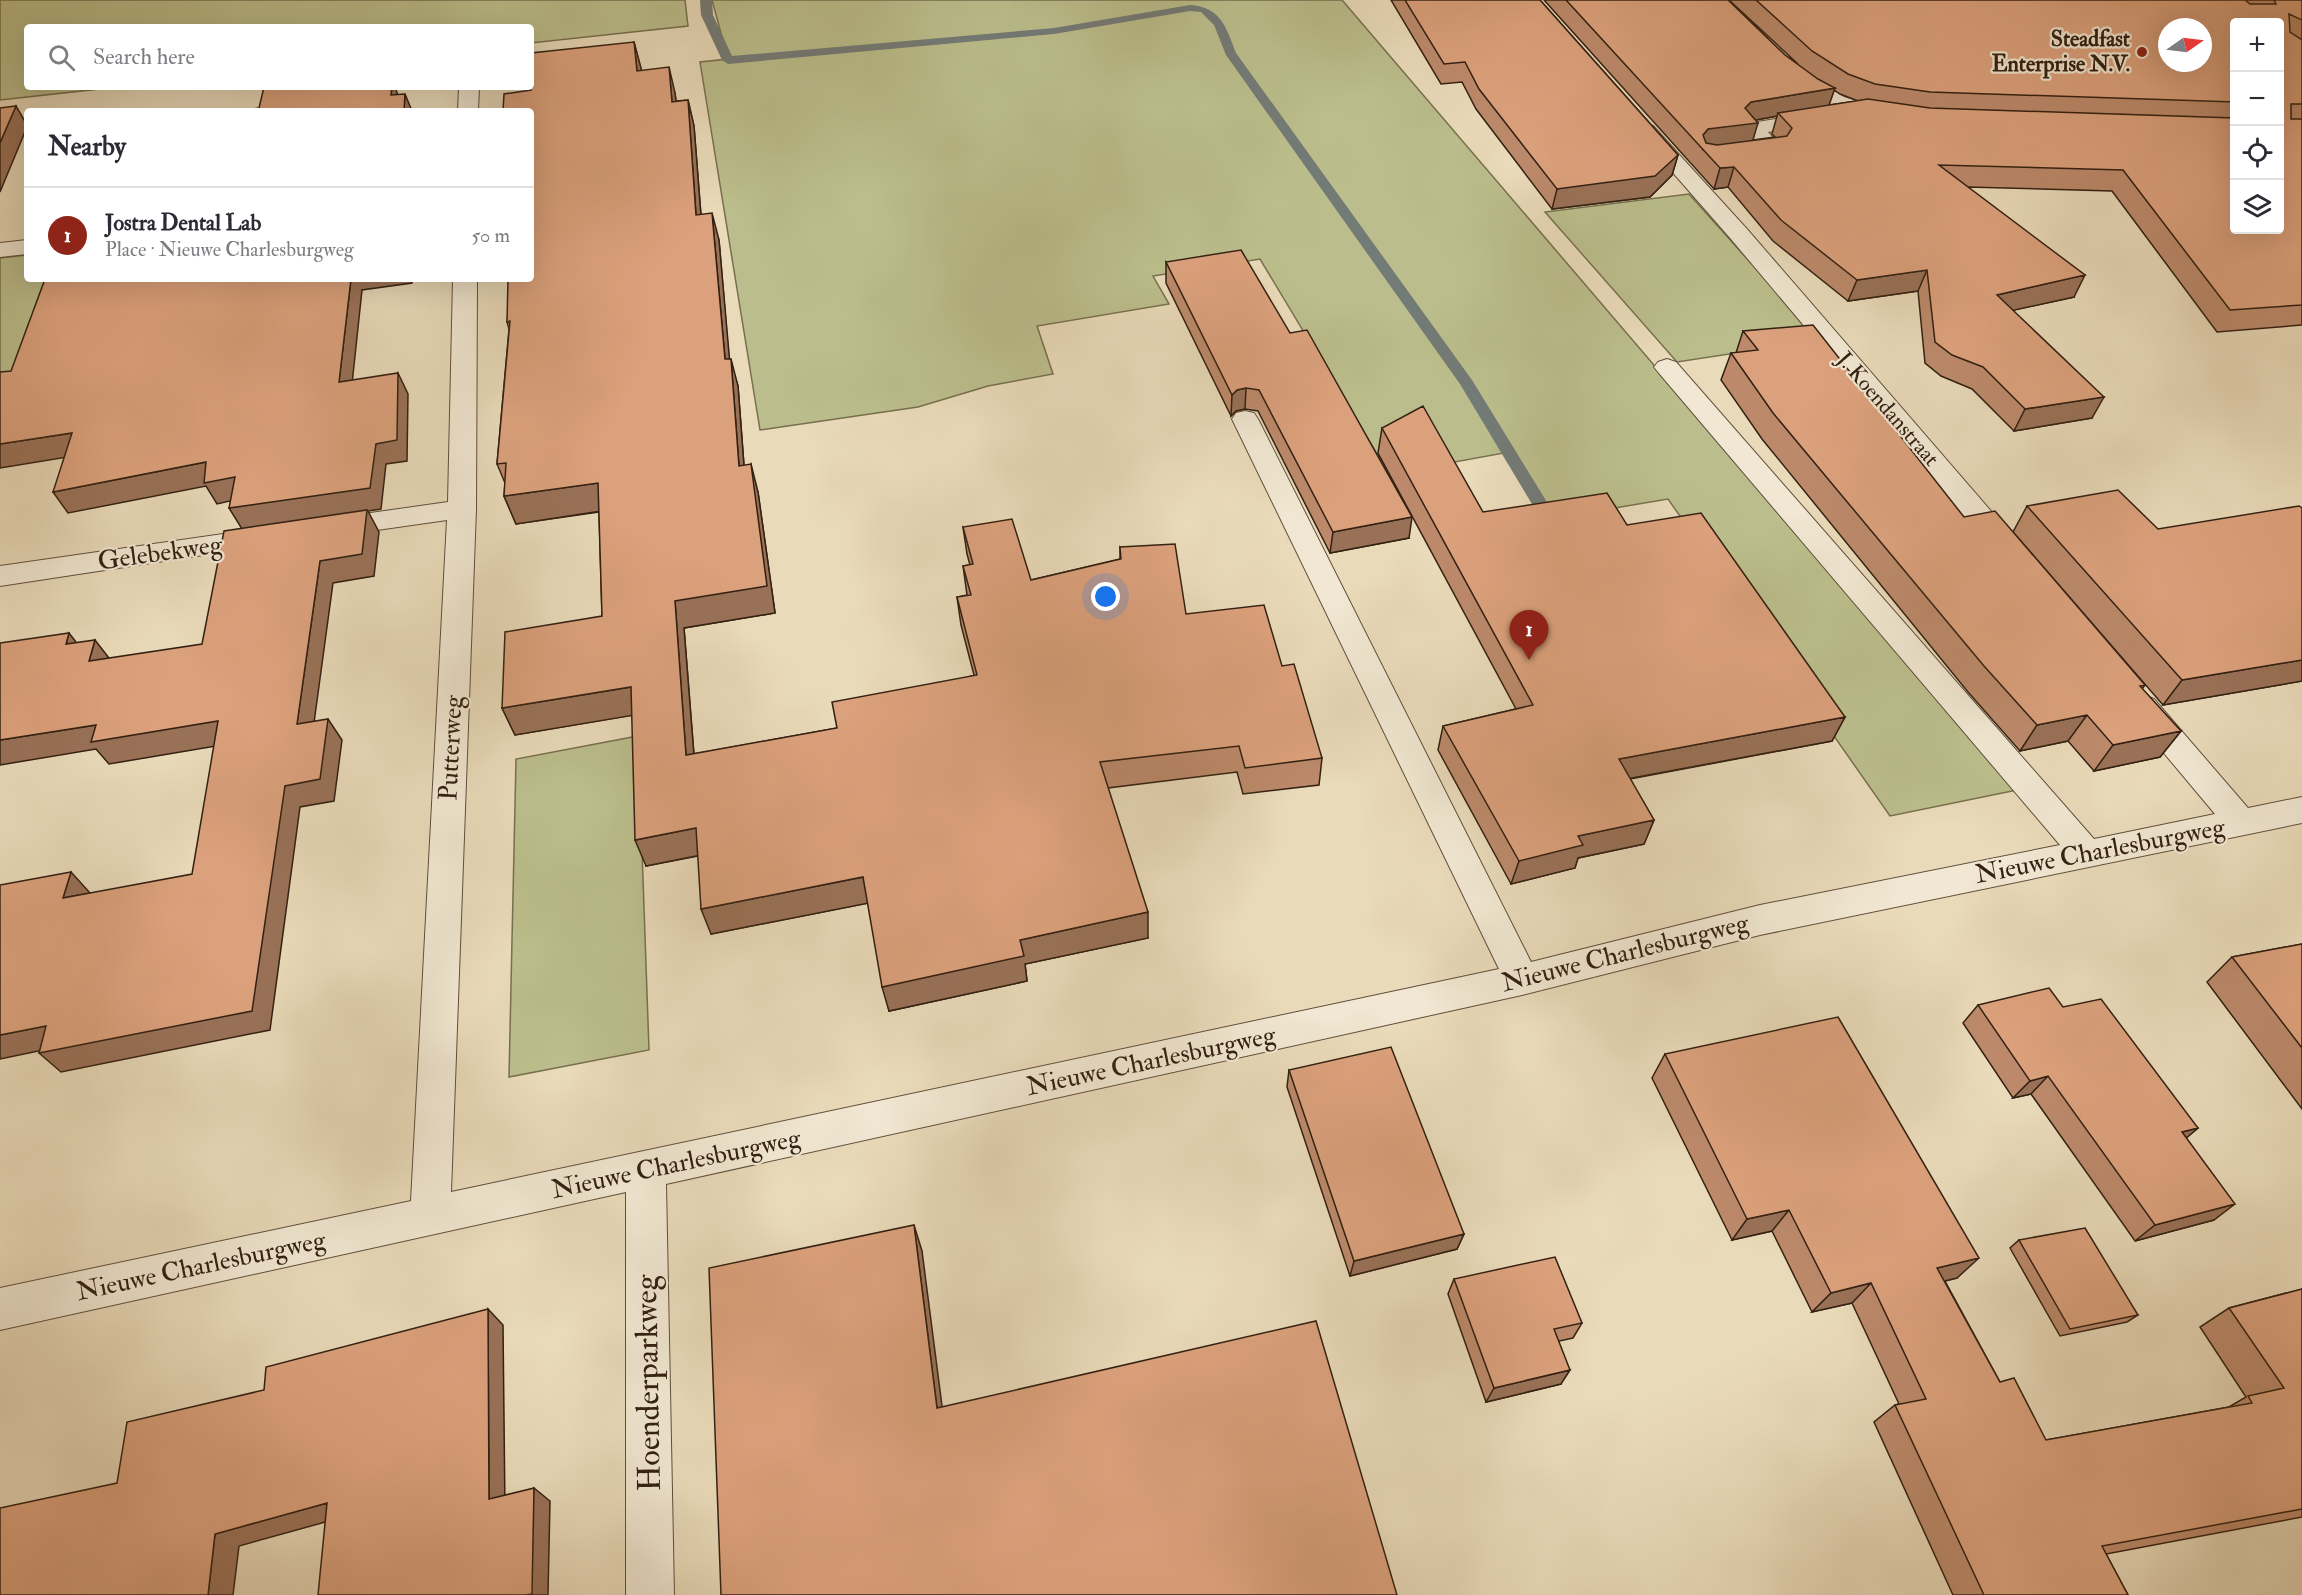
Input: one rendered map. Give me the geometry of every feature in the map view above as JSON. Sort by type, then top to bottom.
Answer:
[{"type":"street","points":[[1779,60],[1815,91],[1838,103],[1862,111],[1902,118]]},
{"type":"street","points":[[468,108],[469,90]]},
{"type":"street","name":"J. Koendanstraat","points":[[1628,110],[1739,234],[2025,569]]},
{"type":"street","points":[[1720,155],[1772,149],[1752,128],[1862,111]]},
{"type":"street","points":[[0,250],[24,247]]},
{"type":"street","name":"Putterweg","points":[[430,1217],[462,509],[465,282]]},
{"type":"street","points":[[1667,367],[2087,854]]},
{"type":"street","points":[[1245,419],[1522,980]]},
{"type":"street","name":"Gelebekweg","points":[[0,576],[462,509]]},
{"type":"street","points":[[2126,687],[2241,822]]},
{"type":"street","name":"Nieuwe Charlesburgweg","points":[[0,1309],[1522,980],[1760,920],[2302,810]]},
{"type":"street","name":"Hoenderparkweg","points":[[646,1171],[650,1595]]},
{"type":"green space","points":[[0,0],[685,0],[688,26],[534,43],[534,24],[24,24],[24,90],[91,90],[0,100]]},
{"type":"green space","points":[[712,0],[1342,0],[2017,790],[1890,816],[1668,499],[1549,519],[1509,452],[1389,474],[1260,259],[1153,276],[1169,304],[1037,326],[1053,374],[988,386],[918,407],[760,430],[700,62],[728,59]]},
{"type":"green space","points":[[1689,194],[1820,340],[1677,362],[1545,212]]},
{"type":"green space","points":[[24,255],[24,282],[58,282],[21,389],[0,392],[0,258]]},
{"type":"green space","points":[[638,736],[649,1050],[509,1077],[516,759]]},
{"type":"building","points":[[1405,0],[1540,0],[1678,155],[1655,176],[1557,189],[1479,89],[1465,62],[1444,64]]},
{"type":"building","points":[[1566,0],[1728,0],[1785,55],[1818,79],[1835,88],[1751,102],[1745,108],[1758,123],[1708,129],[1703,135],[1706,143],[1717,145],[1787,136],[1792,128],[1778,113],[1868,99],[1930,108],[2230,118],[2230,234],[2284,234],[2284,18],[2230,18],[2230,102],[1930,92],[1875,84],[1848,74],[1812,51],[1756,0],[2245,0],[2250,4],[2276,4],[2274,0],[2302,0],[2302,20],[2289,14],[2290,32],[2302,40],[2302,104],[2291,104],[2291,119],[2302,119],[2302,305],[2230,310],[2123,170],[1939,165],[2085,275],[1997,295],[2104,397],[2025,409],[1983,367],[1952,355],[1935,342],[1927,270],[1857,280],[1781,220],[1734,167],[1720,168]]},
{"type":"building","points":[[634,42],[637,71],[669,67],[672,102],[688,100],[696,215],[712,213],[725,359],[731,359],[739,466],[751,464],[767,586],[675,601],[686,755],[837,728],[832,702],[977,675],[957,597],[971,595],[963,566],[973,564],[963,527],[1012,519],[1031,580],[1121,559],[1120,547],[1175,544],[1186,614],[1264,605],[1282,666],[1294,664],[1322,758],[1245,768],[1239,746],[1100,762],[1148,912],[1020,940],[1024,956],[882,987],[863,877],[701,909],[696,828],[635,840],[631,687],[502,708],[505,632],[602,616],[598,483],[504,496],[506,463],[497,464],[510,321],[507,322],[508,282],[534,282],[534,108],[503,108],[504,94],[534,90],[534,53]]},
{"type":"building","points":[[263,90],[392,90],[391,95],[405,94],[404,108],[259,108]]},
{"type":"building","points":[[16,106],[0,143],[0,108]]},
{"type":"building","points":[[1241,250],[1290,333],[1307,330],[1412,517],[1333,532],[1259,390],[1246,388],[1237,390],[1232,395],[1166,262]]},
{"type":"building","points":[[44,282],[351,282],[339,382],[398,373],[397,440],[376,444],[370,488],[229,508],[235,477],[204,483],[206,462],[53,492],[72,433],[0,444],[0,372],[11,371]]},
{"type":"building","points":[[1813,325],[1964,517],[1995,511],[2145,685],[2140,686],[2181,731],[2113,745],[2087,715],[2037,725],[1984,666],[1773,413],[1731,353],[1758,350],[1743,331]]},
{"type":"building","points":[[1423,406],[1483,512],[1607,493],[1627,525],[1701,513],[1845,717],[1619,759],[1654,820],[1578,836],[1583,845],[1519,861],[1443,726],[1533,705],[1382,428]]},
{"type":"building","points":[[2118,490],[2158,529],[2299,506],[2302,508],[2302,660],[2182,680],[2027,506]]},
{"type":"building","points":[[367,510],[362,554],[320,561],[297,724],[328,719],[320,779],[285,786],[252,1011],[39,1053],[46,1026],[0,1035],[0,885],[71,872],[63,898],[192,874],[218,721],[91,742],[96,725],[0,740],[0,643],[69,633],[66,644],[95,640],[89,661],[202,644],[224,531]]},
{"type":"building","points":[[2302,944],[2302,1048],[2232,957]]},
{"type":"building","points":[[2049,988],[2063,1007],[2101,999],[2198,1128],[2182,1132],[2235,1204],[2155,1225],[2048,1076],[2030,1081],[1978,1005]]},
{"type":"building","points":[[1838,1017],[1979,1258],[1937,1268],[2000,1382],[2014,1378],[2046,1440],[2252,1403],[2248,1396],[2284,1388],[2229,1308],[2302,1289],[2302,1509],[2102,1546],[2128,1595],[1984,1595],[1895,1405],[1926,1399],[1871,1283],[1831,1293],[1789,1210],[1747,1219],[1665,1054]]},
{"type":"building","points":[[1391,1047],[1464,1234],[1354,1261],[1289,1070]]},
{"type":"building","points":[[914,1225],[937,1408],[1316,1321],[1397,1595],[721,1595],[709,1268]]},
{"type":"building","points":[[2085,1228],[2138,1315],[2070,1329],[2019,1240]]},
{"type":"building","points":[[1555,1257],[1582,1323],[1554,1329],[1570,1370],[1494,1388],[1454,1279]]},
{"type":"building","points":[[488,1309],[489,1499],[534,1488],[532,1594],[318,1595],[327,1503],[215,1534],[208,1595],[0,1595],[0,1508],[117,1483],[127,1422],[264,1390],[266,1367]]},
{"type":"waterway","points":[[706,0],[707,15],[728,60],[1054,31],[1190,8],[1204,9],[1219,24],[1230,53],[1467,383],[1553,525]]},
{"type":"place","name":"Steadfast Enterprise N.V.","points":[[2142,52]]},
{"type":"place","name":"Jostra Dental Lab","points":[[1529,660]]}]
